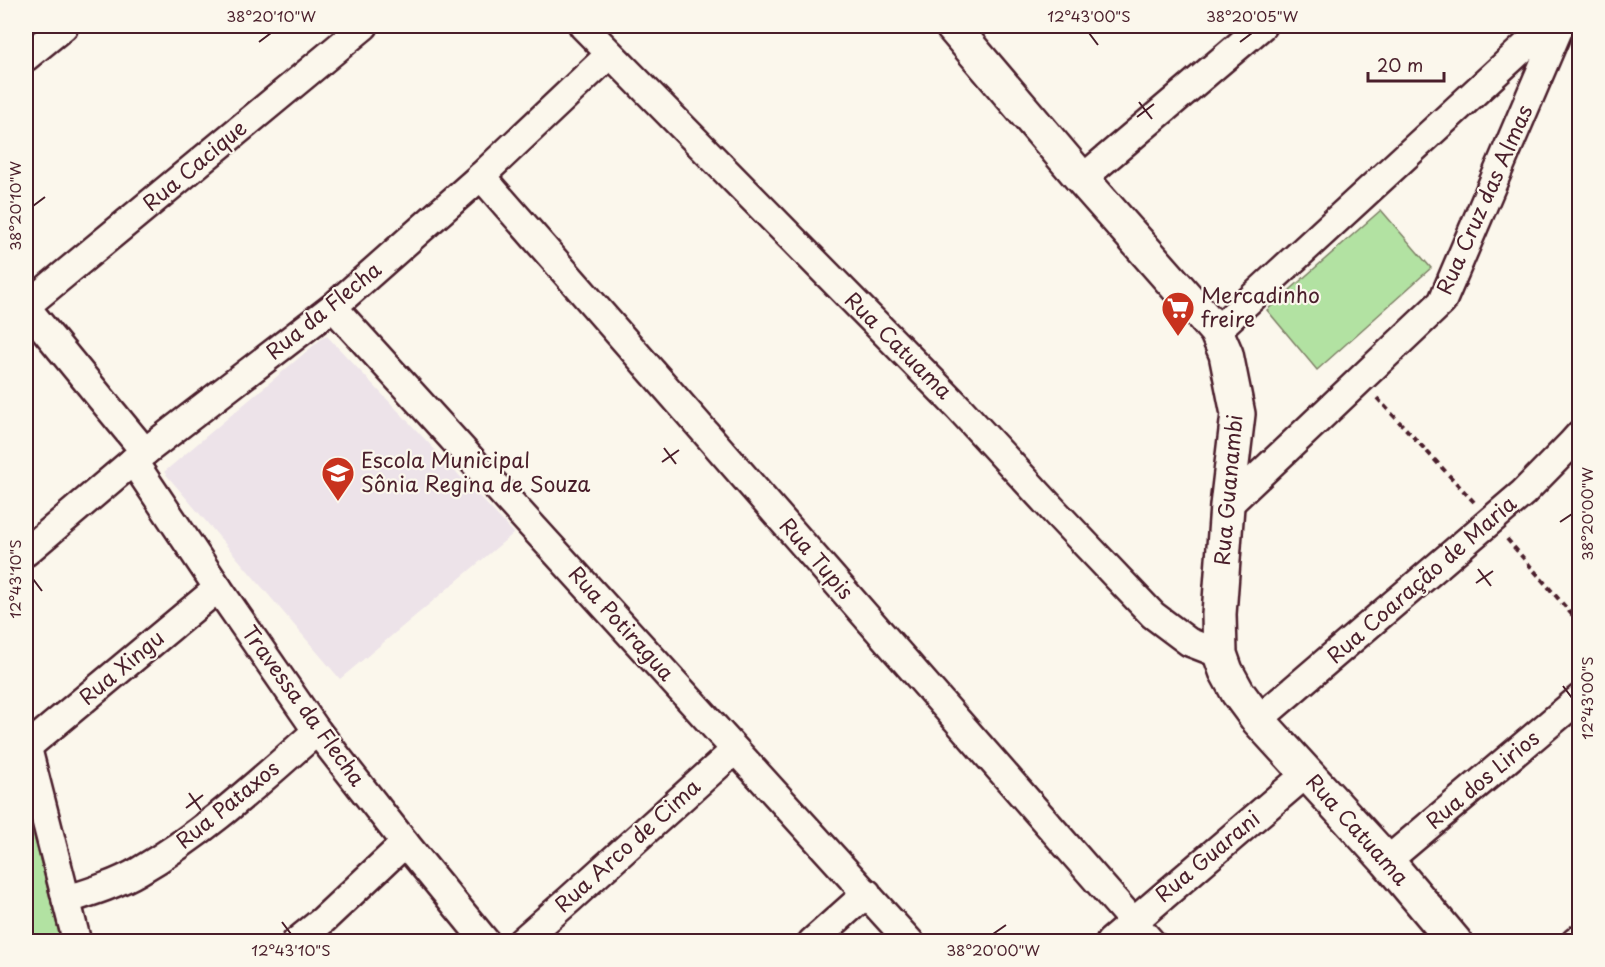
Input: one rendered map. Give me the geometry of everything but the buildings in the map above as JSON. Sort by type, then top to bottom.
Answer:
[{"type":"street","points":[[26,57],[64,26]]},
{"type":"street","name":"Rua Cacique","points":[[26,307],[364,26]]},
{"type":"street","name":"Rua Catuama","points":[[583,26],[958,407],[1153,615],[1189,642],[1220,654]]},
{"type":"street","points":[[1083,179],[1262,26]]},
{"type":"street","points":[[1216,331],[1547,26]]},
{"type":"street","name":"Rua Cruz das Almas","points":[[1227,506],[1442,302],[1560,26]]},
{"type":"street","name":"Rua Guanambi","points":[[959,28],[1083,179],[1216,331],[1226,354],[1238,414],[1227,506],[1219,614],[1220,654],[1238,693],[1258,720]]},
{"type":"street","name":"Rua da Flecha","points":[[26,552],[139,457],[333,307],[481,176],[610,54]]},
{"type":"street","name":"Rua Tupis","points":[[481,176],[1151,942]]},
{"type":"street","name":"Travessa da Flecha","points":[[26,307],[139,457],[218,588],[317,731],[486,942]]},
{"type":"street","name":"Rua Potiragua","points":[[333,307],[910,942]]},
{"type":"street","name":"Rua Coaração de Maria","points":[[1258,720],[1523,493],[1580,434]]},
{"type":"street","name":"Rua Xingu","points":[[26,747],[218,588]]},
{"type":"street","name":"Rua dos Lirios","points":[[1387,861],[1580,698]]},
{"type":"street","name":"Rua Catuama","points":[[1258,720],[1387,861],[1455,942]]},
{"type":"street","name":"Rua Pataxos","points":[[66,900],[138,872],[179,846],[209,824],[317,731]]},
{"type":"street","points":[[26,747],[77,942]]},
{"type":"street","name":"Rua Arco de Cima","points":[[521,942],[735,750]]},
{"type":"street","name":"Rua Guarani","points":[[1110,942],[1307,773]]},
{"type":"street","points":[[296,942],[322,921],[405,843]]},
{"type":"street","points":[[812,942],[867,893]]},
{"type":"street","points":[[1575,942],[1580,938]]},
{"type":"shaded area","name":"Escola Municipal Sônia Regina de Souza","points":[[326,335],[514,533],[340,679],[164,472]]},
{"type":"green space","points":[[1381,210],[1431,268],[1317,370],[1267,310]]},
{"type":"green space","points":[[26,805],[61,941],[26,941]]},
{"type":"place","name":"Mercadinho freire","points":[[1178,337]]},
{"type":"place","name":"Escola Municipal Sônia Regina de Souza","points":[[338,502]]}]
